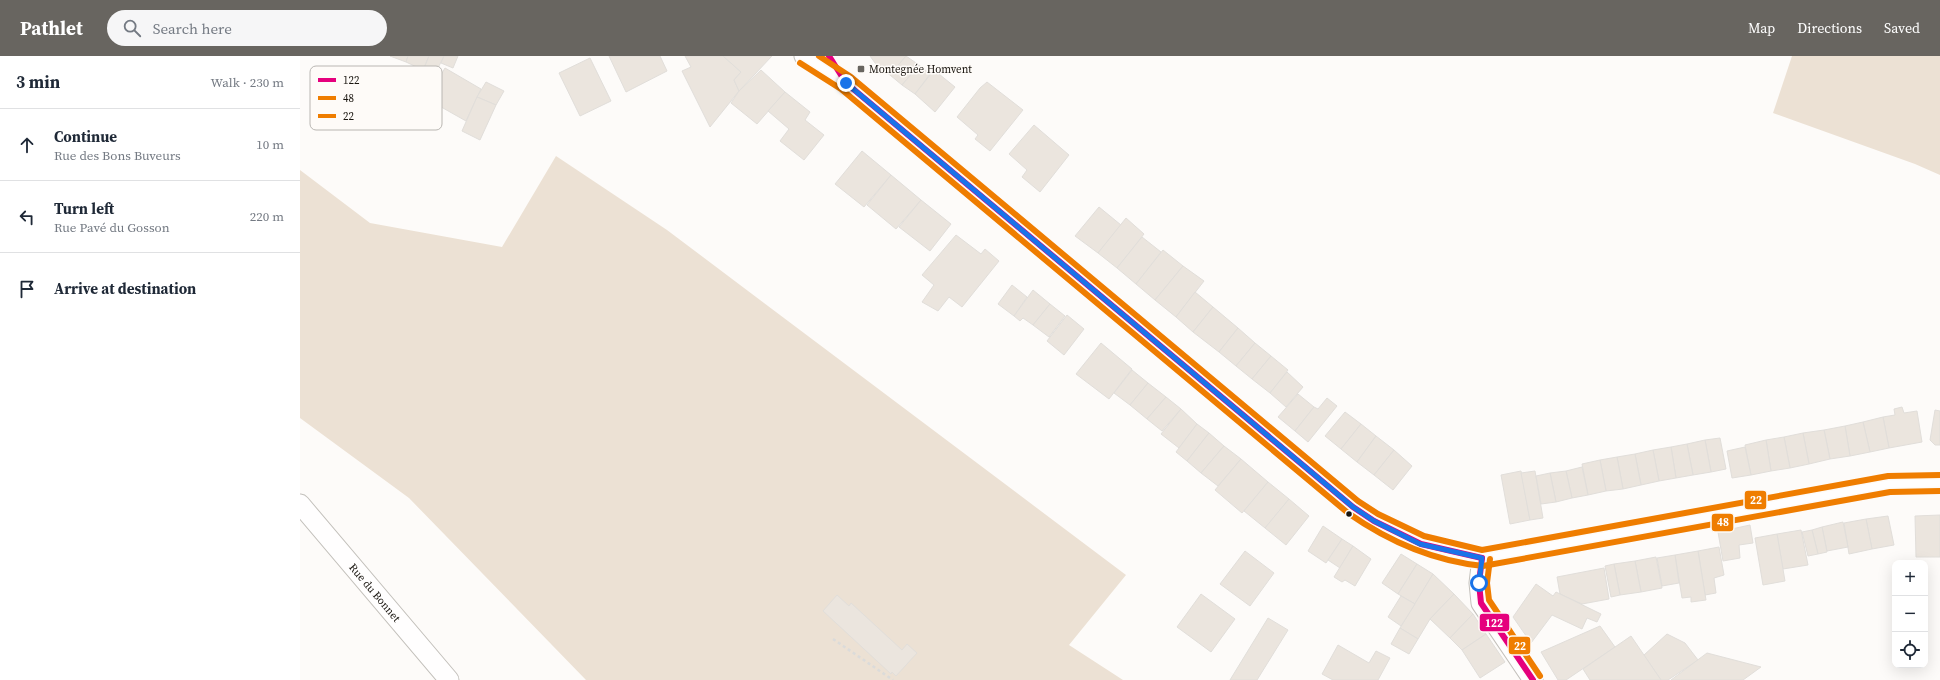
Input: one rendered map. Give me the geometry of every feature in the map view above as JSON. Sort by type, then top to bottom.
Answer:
[{"type":"street","points":[[804,56],[846,83],[1353,507],[1374,521],[1420,544],[1482,558],[1889,484],[1940,483]]},
{"type":"street","points":[[829,56],[846,83]]},
{"type":"street","name":"Rue du Bonnet","points":[[300,504],[449,680]]},
{"type":"street","points":[[1482,558],[1479,583],[1481,602],[1532,680]]},
{"type":"path","points":[[833,639],[893,680]]},
{"type":"shaded area","points":[[1792,56],[1940,56],[1940,175],[1915,164],[1773,113]]},
{"type":"shaded area","points":[[556,156],[667,230],[1126,575],[1069,645],[1123,680],[586,680],[409,498],[300,418],[300,170],[370,223],[502,247]]},
{"type":"building","points":[[390,56],[408,56],[406,62]]},
{"type":"building","points":[[408,56],[429,56],[425,66],[414,66],[406,62]]},
{"type":"building","points":[[429,56],[444,56],[439,66],[425,66]]},
{"type":"building","points":[[444,56],[458,56],[453,68],[441,63]]},
{"type":"building","points":[[609,56],[660,56],[667,71],[626,92]]},
{"type":"building","points":[[685,56],[723,56],[741,72],[734,80],[739,91],[710,127],[682,71],[691,67]]},
{"type":"building","points":[[723,56],[772,56],[739,91],[734,80],[741,72]]},
{"type":"building","points":[[870,56],[906,56],[890,75],[878,67]]},
{"type":"building","points":[[906,56],[919,65],[902,85],[890,75]]},
{"type":"building","points":[[590,58],[611,101],[580,116],[559,73]]},
{"type":"building","points":[[919,65],[930,74],[915,94],[902,85]]},
{"type":"building","points":[[445,68],[481,89],[466,121],[442,107],[442,73]]},
{"type":"building","points":[[761,70],[785,92],[757,124],[731,103],[739,91]]},
{"type":"building","points":[[934,70],[955,87],[935,112],[915,94]]},
{"type":"building","points":[[486,82],[504,91],[496,105],[477,97]]},
{"type":"building","points":[[987,82],[1023,110],[990,151],[975,139],[978,135],[957,117],[980,88]]},
{"type":"building","points":[[785,92],[810,112],[805,120],[824,135],[804,160],[780,141],[789,129],[768,111]]},
{"type":"building","points":[[477,97],[496,105],[480,140],[462,131]]},
{"type":"building","points":[[1034,125],[1069,155],[1040,192],[1022,177],[1027,170],[1009,154]]},
{"type":"building","points":[[862,151],[891,175],[864,207],[835,184]]},
{"type":"building","points":[[891,175],[921,200],[896,229],[867,205]]},
{"type":"building","points":[[921,200],[951,224],[930,251],[899,227]]},
{"type":"building","points":[[1099,207],[1121,225],[1098,253],[1075,236]]},
{"type":"building","points":[[1126,218],[1144,234],[1117,268],[1098,253]]},
{"type":"building","points":[[956,235],[981,254],[985,249],[999,261],[962,307],[949,297],[938,311],[922,302],[934,285],[922,275]]},
{"type":"building","points":[[1142,237],[1161,252],[1136,284],[1117,268]]},
{"type":"building","points":[[1163,250],[1183,266],[1155,300],[1136,284]]},
{"type":"building","points":[[1183,266],[1204,281],[1176,317],[1155,300]]},
{"type":"building","points":[[1012,285],[1027,297],[1014,316],[998,304]]},
{"type":"building","points":[[1033,290],[1050,304],[1033,325],[1023,318],[1020,321],[1014,316]]},
{"type":"building","points":[[1195,292],[1213,307],[1193,332],[1176,317]]},
{"type":"building","points":[[1050,304],[1065,316],[1049,337],[1033,325]]},
{"type":"building","points":[[1213,307],[1238,328],[1219,352],[1193,332]]},
{"type":"building","points":[[1067,315],[1084,329],[1064,355],[1047,341]]},
{"type":"building","points":[[1238,328],[1255,343],[1236,366],[1219,352]]},
{"type":"building","points":[[1101,343],[1132,369],[1109,399],[1076,374]]},
{"type":"building","points":[[1255,343],[1271,356],[1252,379],[1236,366]]},
{"type":"building","points":[[1271,356],[1288,370],[1270,393],[1252,379]]},
{"type":"building","points":[[1132,370],[1148,383],[1130,405],[1114,393]]},
{"type":"building","points":[[1287,372],[1303,387],[1286,407],[1270,393]]},
{"type":"building","points":[[1148,383],[1166,397],[1147,419],[1130,405]]},
{"type":"building","points":[[1298,394],[1314,407],[1295,431],[1278,417]]},
{"type":"building","points":[[1166,397],[1181,409],[1162,431],[1147,419]]},
{"type":"building","points":[[1327,398],[1337,406],[1308,442],[1295,431],[1314,407],[1318,409]]},
{"type":"building","points":[[1902,407],[1904,413],[1917,411],[1922,442],[1889,448],[1883,417],[1895,415],[1894,409]]},
{"type":"building","points":[[1181,409],[1197,424],[1179,448],[1161,434]]},
{"type":"building","points":[[1935,410],[1940,411],[1940,445],[1935,445],[1930,440]]},
{"type":"building","points":[[1345,412],[1361,424],[1341,449],[1325,436]]},
{"type":"building","points":[[1883,417],[1889,448],[1870,452],[1863,422]]},
{"type":"building","points":[[1863,422],[1870,452],[1850,456],[1845,426]]},
{"type":"building","points":[[1197,424],[1209,433],[1187,461],[1176,452]]},
{"type":"building","points":[[1361,424],[1376,436],[1357,462],[1341,449]]},
{"type":"building","points":[[1845,426],[1850,456],[1830,459],[1824,430]]},
{"type":"building","points":[[1824,430],[1830,459],[1809,464],[1803,433]]},
{"type":"building","points":[[1209,433],[1224,446],[1201,473],[1187,461]]},
{"type":"building","points":[[1803,433],[1809,464],[1790,468],[1784,437]]},
{"type":"building","points":[[1376,436],[1394,450],[1374,475],[1357,462]]},
{"type":"building","points":[[1784,437],[1790,468],[1771,471],[1766,440]]},
{"type":"building","points":[[1720,438],[1726,469],[1711,472],[1705,440]]},
{"type":"building","points":[[1705,440],[1711,472],[1693,475],[1687,444]]},
{"type":"building","points":[[1766,440],[1771,471],[1751,475],[1745,445]]},
{"type":"building","points":[[1687,444],[1693,475],[1676,478],[1671,447]]},
{"type":"building","points":[[1224,446],[1241,459],[1218,486],[1201,473]]},
{"type":"building","points":[[1671,447],[1676,478],[1659,481],[1653,450]]},
{"type":"building","points":[[1745,447],[1751,475],[1732,478],[1727,451]]},
{"type":"building","points":[[1394,450],[1412,466],[1393,490],[1374,475]]},
{"type":"building","points":[[1653,450],[1659,481],[1641,485],[1635,454]]},
{"type":"building","points":[[1635,454],[1641,485],[1623,489],[1617,457]]},
{"type":"building","points":[[1617,457],[1623,489],[1606,491],[1600,460]]},
{"type":"building","points":[[1241,459],[1268,482],[1242,513],[1215,490]]},
{"type":"building","points":[[1600,460],[1606,491],[1588,495],[1582,464]]},
{"type":"building","points":[[1582,467],[1588,495],[1572,498],[1566,471]]},
{"type":"building","points":[[1521,471],[1530,520],[1510,524],[1501,475]]},
{"type":"building","points":[[1535,471],[1543,518],[1530,520],[1521,473]]},
{"type":"building","points":[[1566,471],[1572,498],[1556,502],[1550,473]]},
{"type":"building","points":[[1550,473],[1556,502],[1541,504],[1536,476]]},
{"type":"building","points":[[1268,482],[1289,499],[1265,528],[1244,511]]},
{"type":"building","points":[[1289,499],[1309,516],[1286,545],[1265,528]]},
{"type":"building","points":[[1940,515],[1940,557],[1916,557],[1915,516]]},
{"type":"building","points":[[1888,516],[1894,545],[1872,549],[1866,519]]},
{"type":"building","points":[[1866,519],[1872,549],[1849,554],[1844,523]]},
{"type":"building","points":[[1843,522],[1848,547],[1827,551],[1822,527]]},
{"type":"building","points":[[1750,525],[1753,543],[1739,545],[1740,558],[1723,561],[1718,532]]},
{"type":"building","points":[[1323,526],[1342,539],[1326,563],[1308,551]]},
{"type":"building","points":[[1822,527],[1827,552],[1818,554],[1812,530]]},
{"type":"building","points":[[1801,530],[1808,565],[1783,569],[1777,534]]},
{"type":"building","points":[[1812,530],[1818,554],[1808,556],[1802,532]]},
{"type":"building","points":[[1777,534],[1785,581],[1763,585],[1755,538]]},
{"type":"building","points":[[1342,539],[1353,546],[1340,568],[1328,560]]},
{"type":"building","points":[[1353,546],[1371,559],[1355,586],[1345,580],[1342,582],[1334,577]]},
{"type":"building","points":[[1719,547],[1724,575],[1714,578],[1716,593],[1705,595],[1698,551]]},
{"type":"building","points":[[1245,551],[1274,573],[1250,606],[1220,584]]},
{"type":"building","points":[[1698,551],[1706,600],[1691,602],[1691,597],[1682,598],[1675,555]]},
{"type":"building","points":[[1401,554],[1417,564],[1398,594],[1382,583]]},
{"type":"building","points":[[1675,555],[1679,583],[1662,586],[1657,558]]},
{"type":"building","points":[[1656,557],[1662,588],[1641,592],[1635,561]]},
{"type":"building","points":[[1635,561],[1641,592],[1620,595],[1614,564]]},
{"type":"building","points":[[1417,564],[1433,574],[1415,604],[1398,594]]},
{"type":"building","points":[[1614,564],[1620,595],[1611,597],[1605,566]]},
{"type":"building","points":[[1604,568],[1609,599],[1582,604],[1560,594],[1557,577]]},
{"type":"building","points":[[1433,574],[1454,594],[1430,619],[1418,639],[1400,628]]},
{"type":"building","points":[[1536,584],[1553,596],[1556,592],[1601,614],[1597,622],[1587,618],[1582,629],[1552,615],[1531,643],[1513,617]]},
{"type":"building","points":[[1201,594],[1235,619],[1211,652],[1177,627]]},
{"type":"building","points":[[1454,594],[1473,614],[1450,638],[1430,619]]},
{"type":"building","points":[[837,595],[849,606],[851,603],[902,650],[907,644],[917,653],[896,676],[892,672],[891,674],[823,611]]},
{"type":"building","points":[[1401,596],[1415,604],[1401,626],[1388,617]]},
{"type":"building","points":[[1473,614],[1486,634],[1462,650],[1450,638]]},
{"type":"building","points":[[1268,618],[1288,630],[1257,680],[1230,680]]},
{"type":"building","points":[[1600,626],[1615,647],[1566,680],[1558,680],[1541,652]]},
{"type":"building","points":[[1400,628],[1418,639],[1409,654],[1391,644]]},
{"type":"building","points":[[1486,634],[1505,662],[1480,678],[1462,650]]},
{"type":"building","points":[[1667,634],[1685,643],[1698,660],[1668,680],[1661,680],[1644,655]]},
{"type":"building","points":[[1631,636],[1661,680],[1590,680],[1583,669]]},
{"type":"building","points":[[1338,645],[1369,663],[1376,651],[1390,658],[1378,680],[1333,680],[1322,674]]},
{"type":"building","points":[[1707,653],[1761,667],[1743,680],[1671,680]]},
{"type":"transit line","name":"22","points":[[819,56],[851,77],[1358,501],[1378,514],[1424,536],[1482,550],[1888,476],[1940,475]]},
{"type":"transit line","name":"122","points":[[829,56],[846,83],[1353,507],[1374,521],[1421,544],[1482,558]]},
{"type":"transit line","name":"48","points":[[800,63],[841,89],[1348,513],[1395,541],[1412,548],[1447,560],[1483,566],[1890,492],[1940,491]]},
{"type":"transit line","name":"122","points":[[1482,558],[1479,583],[1481,603],[1533,680]]},
{"type":"transit line","name":"22","points":[[1490,559],[1487,583],[1489,600],[1540,676]]},
{"type":"place","name":"Montegnée Homvent","points":[[861,69]]},
{"type":"route","points":[[846,83],[1353,507],[1374,521],[1420,544],[1462,555],[1482,558],[1479,583]]}]
